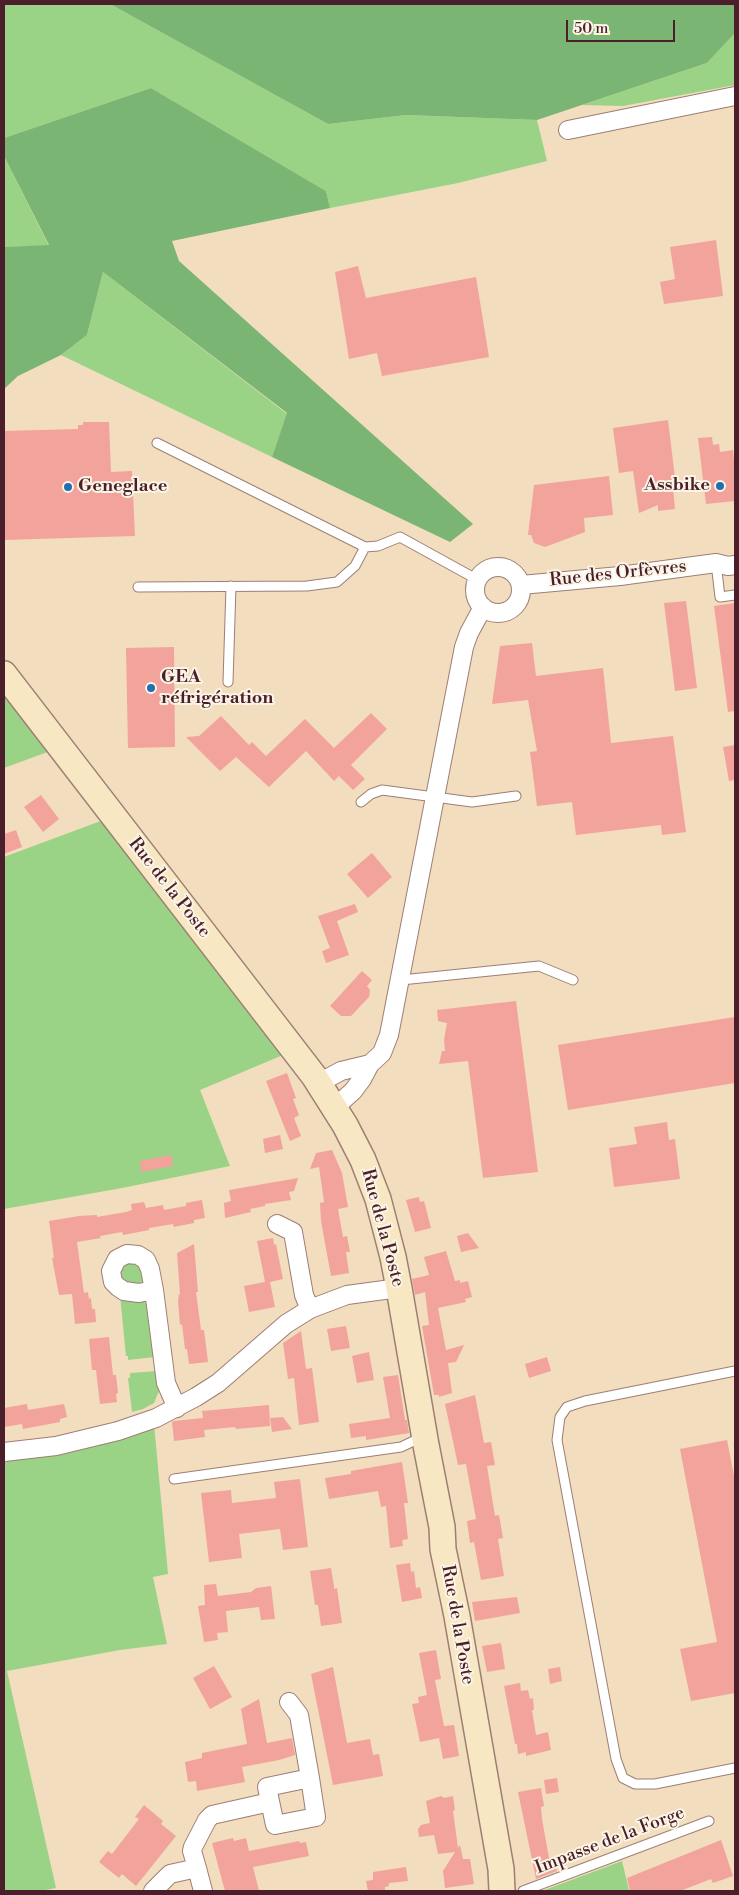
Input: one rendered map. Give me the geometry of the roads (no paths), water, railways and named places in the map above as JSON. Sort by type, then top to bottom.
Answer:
[{"type":"street","points":[[568,130],[735,96]]},
{"type":"street","name":"Rue des Orfèvres","points":[[716,563],[727,555],[735,554]]},
{"type":"street","name":"Rue des Orfèvres","points":[[521,585],[620,576],[716,563],[728,566],[735,565]]},
{"type":"street","points":[[501,567],[514,573],[521,585],[519,599],[510,609],[496,612],[483,607],[476,594],[478,580],[487,570],[501,567]]},
{"type":"street","points":[[334,1108],[353,1091],[362,1080],[370,1064],[382,1053],[387,1044],[401,980],[464,647],[483,607]]},
{"type":"street","name":"Rue de la Poste","points":[[4,674],[319,1083],[356,1144],[371,1180],[393,1257],[399,1288],[424,1436],[442,1527],[443,1549],[457,1616],[499,1860],[502,1891]]},
{"type":"street","points":[[319,1083],[341,1071],[370,1064]]},
{"type":"street","points":[[277,1224],[293,1232],[304,1295],[310,1309]]},
{"type":"street","points":[[4,1452],[56,1446],[90,1439],[156,1418],[177,1408],[218,1383],[286,1324],[310,1309],[347,1296],[399,1288]]},
{"type":"street","points":[[154,1290],[166,1383],[177,1408]]},
{"type":"street","points":[[288,1702],[298,1715],[310,1778],[316,1817],[275,1825],[267,1787],[310,1778]]},
{"type":"street","points":[[203,1891],[192,1851],[207,1820],[212,1815],[270,1802]]},
{"type":"street","points":[[153,1891],[170,1874],[197,1868]]},
{"type":"lane","points":[[157,443],[365,547],[378,546],[400,537],[478,580]]},
{"type":"lane","points":[[138,586],[307,586],[337,582],[355,566],[365,547]]},
{"type":"lane","points":[[716,563],[720,597],[735,595]]},
{"type":"lane","points":[[228,682],[231,586]]},
{"type":"lane","points":[[361,802],[371,794],[382,790],[472,802],[516,796]]},
{"type":"lane","points":[[401,980],[539,966],[573,980]]},
{"type":"lane","points":[[735,1371],[585,1401],[567,1407],[560,1416],[557,1440],[616,1759],[623,1778],[635,1784],[655,1784],[735,1768]]},
{"type":"lane","points":[[174,1479],[401,1446],[424,1436]]},
{"type":"lane","name":"Impasse de la Forge","points":[[523,1891],[709,1821]]},
{"type":"place","name":"Assbike","points":[[720,486]]},
{"type":"place","name":"Geneglace","points":[[68,487]]},
{"type":"place","name":"GEA réfrigération","points":[[151,688]]}]
